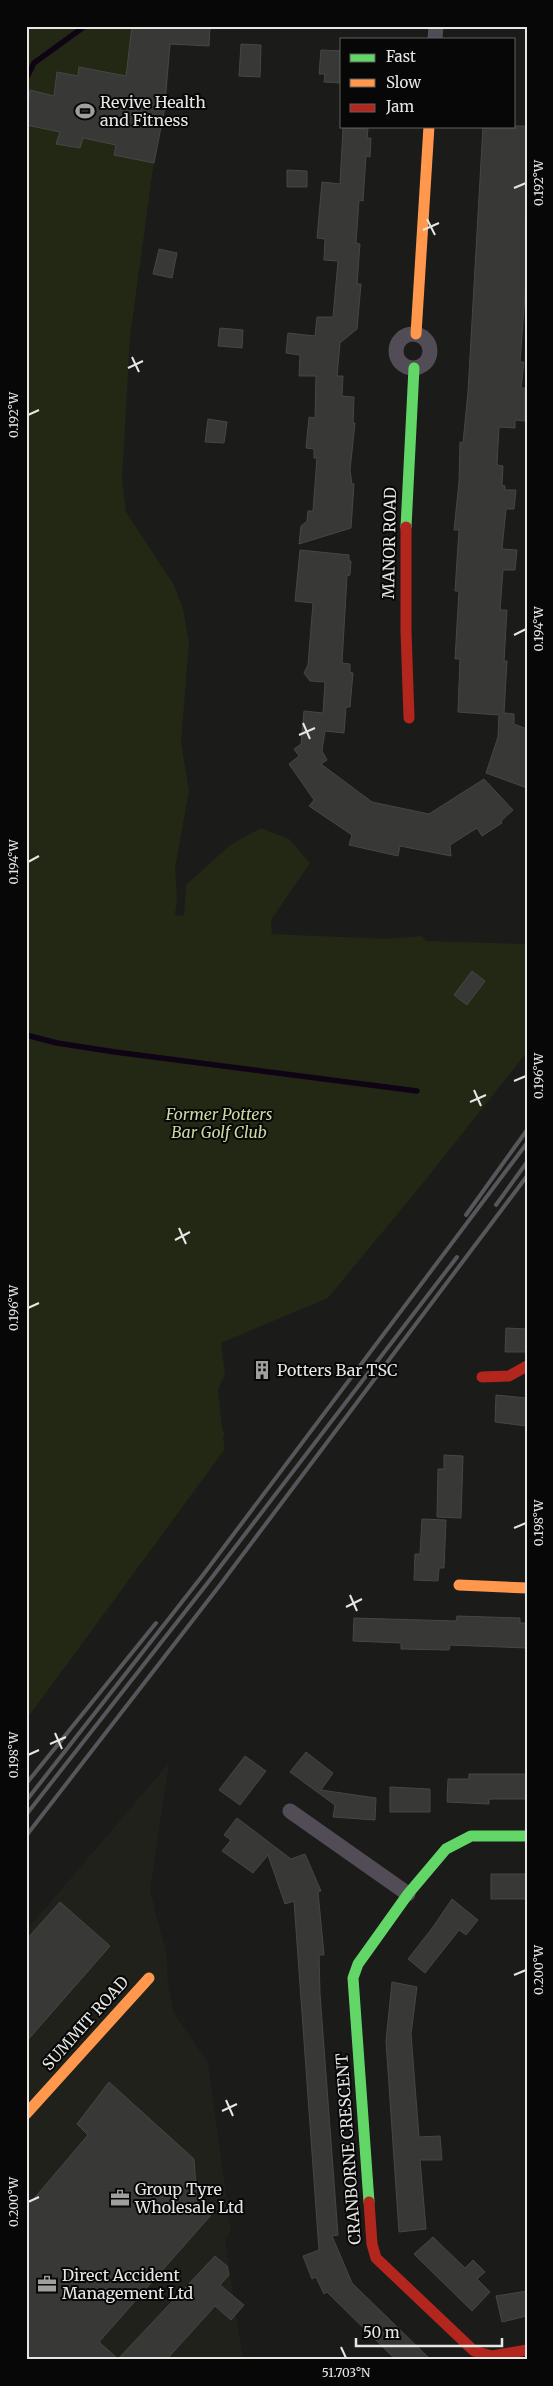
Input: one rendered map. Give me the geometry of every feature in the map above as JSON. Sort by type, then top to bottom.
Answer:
[{"type":"street","points":[[416,334],[429,128]]},
{"type":"street","points":[[416,334],[425,339],[430,349],[427,360],[414,368],[403,365],[399,361],[395,350],[400,339],[405,335],[416,334]]},
{"type":"street","name":"MANOR ROAD","points":[[409,718],[405,658],[409,450],[414,368]]},
{"type":"street","points":[[482,1377],[509,1376],[527,1366]]},
{"type":"street","points":[[459,1585],[527,1588]]},
{"type":"street","points":[[290,1811],[408,1894]]},
{"type":"street","name":"CRANBORNE CRESCENT","points":[[527,1836],[471,1836],[446,1849],[408,1894],[358,1964],[353,1978],[372,2244],[376,2258],[474,2351],[492,2356],[527,2350]]},
{"type":"street","name":"SUMMIT ROAD","points":[[26,2114],[149,1978]]},
{"type":"shaded area","points":[[169,1763],[150,1890],[167,1957],[168,1986],[174,2013],[208,2063],[231,2231],[225,2239],[243,2360],[26,2360],[26,1931]]},
{"type":"green space","name":"Former Potters Bar Golf Club","points":[[26,26],[172,26],[167,94],[155,154],[130,337],[122,479],[126,512],[174,585],[183,609],[189,643],[181,742],[189,791],[175,868],[177,898],[175,915],[184,916],[186,885],[230,845],[261,828],[289,839],[310,863],[271,920],[272,934],[386,939],[422,936],[426,941],[527,944],[527,1052],[419,1188],[328,1298],[221,1343],[225,1374],[218,1390],[222,1428],[225,1435],[223,1438],[225,1449],[26,1720]]},
{"type":"building","points":[[132,26],[210,26],[209,46],[170,44],[164,112],[154,163],[114,155],[116,145],[83,138],[80,148],[56,144],[60,132],[26,125],[30,90],[54,96],[57,72],[78,76],[79,67],[126,76]]},
{"type":"building","points":[[241,44],[261,45],[260,77],[239,76]]},
{"type":"building","points":[[321,50],[340,51],[340,83],[324,82],[325,74],[319,74]]},
{"type":"building","points":[[527,126],[525,240],[527,241],[527,268],[520,362],[524,362],[521,388],[525,388],[525,421],[515,420],[515,428],[499,427],[497,465],[503,466],[502,485],[505,486],[505,490],[516,490],[514,509],[506,509],[502,549],[517,550],[515,570],[503,570],[500,610],[507,610],[504,661],[507,661],[504,713],[514,714],[514,724],[527,729],[527,788],[486,773],[498,737],[499,715],[458,712],[460,659],[455,659],[459,591],[455,591],[459,530],[454,530],[459,482],[460,442],[463,443],[468,392],[483,128]]},
{"type":"building","points":[[343,128],[368,129],[367,138],[371,138],[370,157],[366,156],[363,201],[359,200],[356,243],[360,244],[357,284],[361,284],[357,329],[340,343],[337,376],[343,376],[342,396],[354,397],[353,423],[355,423],[350,470],[352,484],[354,484],[351,528],[299,544],[301,526],[307,521],[308,511],[313,511],[317,458],[314,458],[314,449],[306,448],[309,417],[315,418],[316,376],[299,376],[300,355],[286,353],[288,333],[315,336],[317,317],[333,317],[338,261],[324,260],[325,239],[317,238],[322,182],[340,184]]},
{"type":"building","points":[[287,170],[307,171],[307,187],[287,187]]},
{"type":"building","points":[[159,249],[177,253],[172,278],[153,274]]},
{"type":"building","points":[[220,328],[243,330],[242,348],[218,346]]},
{"type":"building","points":[[208,419],[227,422],[224,443],[205,442]]},
{"type":"building","points":[[300,550],[349,555],[349,561],[351,561],[350,575],[347,576],[342,663],[350,664],[350,672],[353,673],[350,707],[346,707],[344,733],[325,731],[322,751],[327,760],[321,764],[372,802],[429,814],[484,779],[513,810],[501,821],[502,823],[482,836],[477,828],[450,845],[451,856],[400,846],[398,856],[349,845],[352,835],[309,806],[314,800],[289,764],[299,756],[294,749],[301,744],[304,711],[323,713],[325,682],[310,681],[304,673],[308,665],[313,603],[295,601]]},
{"type":"building","points":[[472,971],[485,981],[467,1005],[454,995]]},
{"type":"building","points":[[506,1328],[527,1329],[527,1352],[505,1352]]},
{"type":"building","points":[[496,1395],[527,1398],[527,1426],[495,1422]]},
{"type":"building","points":[[444,1455],[463,1456],[461,1518],[437,1517],[438,1469],[444,1469]]},
{"type":"building","points":[[422,1519],[446,1520],[444,1568],[439,1568],[438,1581],[414,1580],[415,1554],[420,1554]]},
{"type":"building","points":[[457,1616],[520,1618],[520,1623],[527,1623],[527,1648],[450,1645],[449,1650],[401,1649],[401,1643],[353,1641],[354,1618],[456,1621]]},
{"type":"building","points":[[306,1752],[333,1773],[321,1790],[376,1798],[375,1820],[333,1817],[335,1805],[290,1772]]},
{"type":"building","points":[[245,1756],[266,1771],[240,1805],[219,1790]]},
{"type":"building","points":[[469,1774],[527,1774],[527,1799],[489,1799],[489,1804],[447,1802],[448,1779],[469,1779]]},
{"type":"building","points":[[390,1787],[430,1789],[430,1812],[390,1812]]},
{"type":"building","points":[[237,1818],[291,1859],[305,1854],[321,1891],[318,1892],[324,1955],[319,1955],[320,1994],[338,2235],[332,2236],[352,2283],[431,2360],[396,2360],[327,2292],[324,2294],[316,2277],[312,2279],[303,2256],[319,2250],[294,1901],[285,1904],[268,1855],[253,1873],[222,1851],[231,1840],[224,1835]]},
{"type":"building","points":[[491,1874],[527,1874],[527,1899],[491,1899]]},
{"type":"building","points":[[452,1899],[478,1920],[466,1935],[459,1930],[425,1973],[408,1959]]},
{"type":"building","points":[[60,1902],[110,1946],[26,2042],[26,1940]]},
{"type":"building","points":[[392,1982],[417,1987],[411,2034],[419,2137],[440,2136],[442,2160],[420,2160],[426,2229],[399,2232],[386,2041]]},
{"type":"building","points":[[109,2082],[194,2159],[197,2202],[211,2215],[99,2342],[118,2359],[215,2256],[227,2266],[229,2275],[220,2285],[244,2305],[231,2320],[215,2306],[166,2360],[26,2360],[26,2208],[88,2135],[77,2124]]},
{"type":"building","points":[[433,2237],[465,2268],[473,2260],[485,2272],[477,2279],[490,2292],[472,2311],[414,2254]]},
{"type":"building","points":[[527,2291],[527,2316],[502,2322],[496,2296]]},
{"type":"waterway","points":[[26,79],[34,63],[85,26]]},
{"type":"waterway","points":[[26,1035],[57,1043],[115,1052],[417,1091]]},
{"type":"railway","points":[[466,1215],[527,1130]]},
{"type":"railway","points":[[26,1801],[203,1575],[527,1143]]},
{"type":"railway","points":[[496,1205],[527,1162]]},
{"type":"railway","points":[[26,1836],[220,1585],[527,1176]]},
{"type":"railway","points":[[26,1815],[210,1580],[457,1257]]},
{"type":"railway","points":[[26,1784],[156,1623]]},
{"type":"traffic: fast","points":[[406,527],[414,368]]},
{"type":"traffic: fast","points":[[369,2202],[353,1978],[358,1964],[408,1894],[446,1849],[471,1836],[527,1836]]},
{"type":"traffic: slow","points":[[416,334],[429,128]]},
{"type":"traffic: slow","points":[[459,1585],[527,1588]]},
{"type":"traffic: slow","points":[[26,2114],[149,1978]]},
{"type":"traffic: jam","points":[[406,527],[406,631],[409,718]]},
{"type":"traffic: jam","points":[[482,1377],[509,1376],[527,1366]]},
{"type":"traffic: jam","points":[[369,2202],[372,2244],[376,2258],[474,2351],[492,2356],[527,2350]]},
{"type":"place","name":"Revive Health and Fitness","points":[[85,111]]},
{"type":"place","name":"Potters Bar TSC","points":[[262,1370]]},
{"type":"place","name":"Group Tyre Wholesale Ltd","points":[[120,2198]]},
{"type":"place","name":"Direct Accident Management Ltd","points":[[47,2284]]}]
